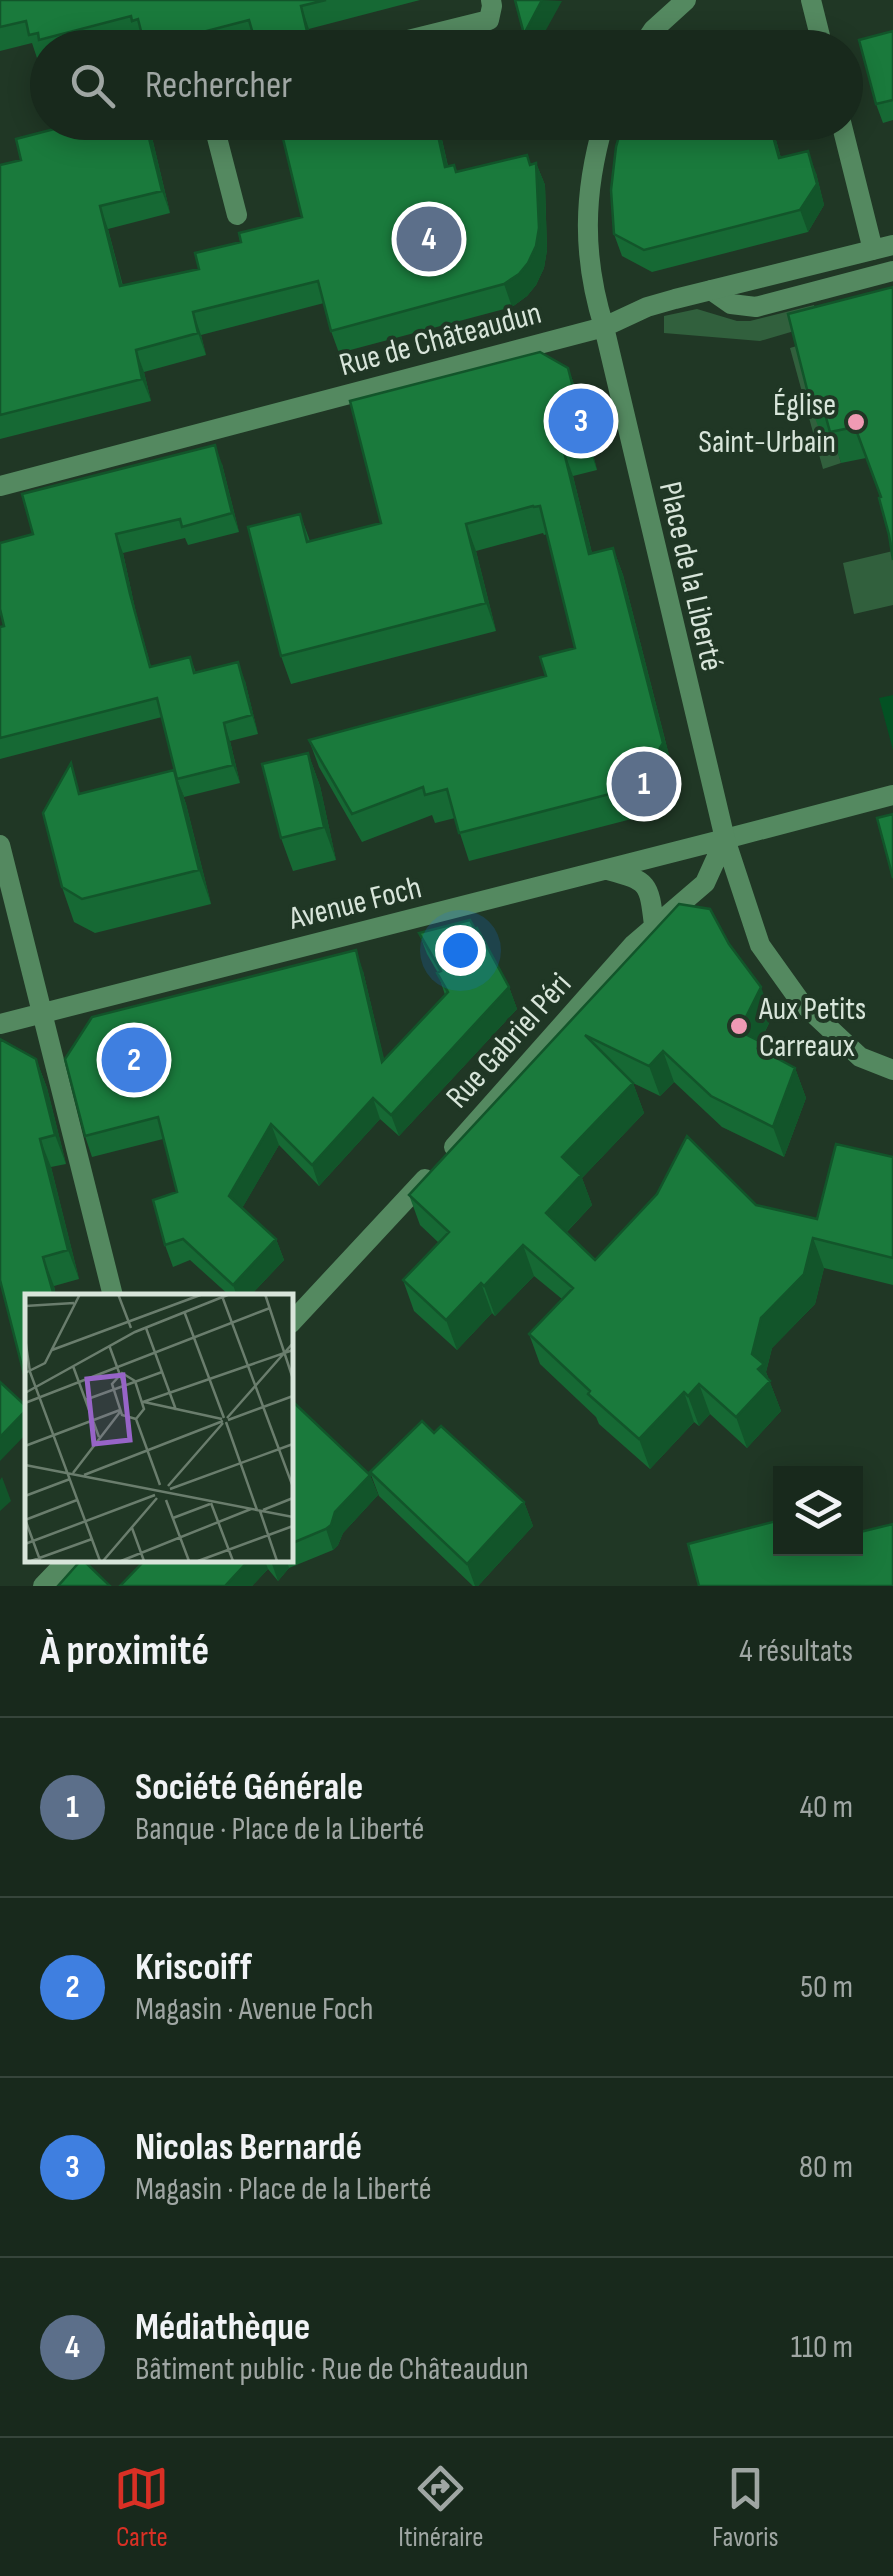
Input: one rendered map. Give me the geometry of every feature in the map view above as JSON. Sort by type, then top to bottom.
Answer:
[{"type":"street","points":[[449,30],[489,20],[490,0]]},
{"type":"street","points":[[653,30],[686,0]]},
{"type":"street","points":[[811,0],[818,30]]},
{"type":"street","points":[[217,140],[236,214]]},
{"type":"street","name":"Place de la Liberté","points":[[600,140],[591,177],[586,244],[593,290],[724,838],[760,945],[800,1001],[860,1057],[893,1070]]},
{"type":"street","points":[[847,140],[883,248]]},
{"type":"street","name":"Rue de Châteaudun","points":[[0,486],[604,327],[647,307],[710,290],[883,248]]},
{"type":"street","points":[[710,290],[730,304],[756,307],[893,271]]},
{"type":"street","points":[[724,838],[893,795]]},
{"type":"street","name":"Avenue Foch","points":[[0,1024],[724,838]]},
{"type":"street","name":"Rue Gabriel Péri","points":[[292,1322],[425,1180],[634,944],[705,883],[724,838]]},
{"type":"street","points":[[0,845],[112,1294]]},
{"type":"street","points":[[605,870],[638,878],[650,894],[654,925]]},
{"type":"street","points":[[43,1586],[66,1561]]},
{"type":"shaded area","points":[[814,305],[818,324],[760,341],[664,333],[664,316],[697,309],[750,321]]},
{"type":"shaded area","points":[[800,345],[825,444],[835,442],[841,463],[823,469],[790,348]]},
{"type":"shaded area","points":[[893,551],[893,605],[854,614],[843,563]]},
{"type":"shaded area","points":[[893,695],[893,750],[879,698]]},
{"type":"building","points":[[0,0],[326,0],[301,6],[307,30],[252,30],[249,20],[210,30],[141,30],[138,19],[132,21],[131,16],[77,30],[30,30],[29,35],[26,21],[0,27]]},
{"type":"building","points":[[515,0],[542,0],[526,30]]},
{"type":"building","points":[[893,31],[893,100],[876,104],[863,55],[863,39]]},
{"type":"building","points":[[30,135],[30,140],[149,140],[162,191],[100,206],[120,286],[199,269],[195,253],[241,242],[239,233],[302,217],[283,140],[439,140],[445,167],[454,165],[456,172],[527,155],[530,165],[536,163],[536,246],[519,274],[504,284],[331,331],[318,281],[193,312],[198,333],[136,350],[142,379],[0,415],[0,165],[21,160],[16,139]]},
{"type":"building","points":[[618,140],[774,140],[779,158],[808,151],[817,184],[800,210],[644,250],[614,234],[611,190]]},
{"type":"building","name":"Église Saint-Urbain","points":[[893,287],[893,560],[881,497],[855,427],[830,432],[824,410],[813,413],[788,314]]},
{"type":"building","points":[[540,352],[568,368],[587,442],[563,448],[589,554],[613,548],[663,743],[637,787],[459,833],[447,789],[425,795],[423,787],[352,814],[309,740],[546,676],[540,657],[575,648],[540,506],[466,524],[486,603],[281,656],[248,527],[300,514],[307,542],[381,523],[350,401]]},
{"type":"building","points":[[215,445],[232,513],[182,527],[180,519],[116,534],[150,667],[190,657],[194,673],[238,662],[252,715],[224,723],[233,765],[177,779],[157,698],[0,738],[0,627],[4,626],[0,609],[0,543],[33,534],[22,494]]},
{"type":"building","points":[[308,753],[324,827],[281,838],[262,764]]},
{"type":"building","points":[[71,763],[79,794],[174,770],[199,870],[82,899],[62,887],[43,813]]},
{"type":"building","points":[[893,814],[893,878],[877,818]]},
{"type":"building","points":[[679,904],[710,909],[729,944],[761,987],[739,1031],[761,1042],[758,1048],[795,1068],[773,1127],[711,1096],[663,1051],[649,1066],[585,1035],[633,1083],[562,1157],[581,1175],[546,1213],[595,1260],[657,1194],[687,1136],[756,1205],[817,1219],[836,1144],[893,1157],[893,1258],[813,1238],[804,1274],[761,1318],[752,1354],[764,1364],[758,1369],[770,1381],[736,1417],[699,1384],[688,1396],[684,1392],[639,1439],[529,1334],[573,1288],[523,1245],[446,1320],[403,1280],[449,1232],[409,1195]]},
{"type":"building","points":[[470,920],[509,987],[391,1115],[373,1098],[312,1165],[271,1124],[229,1196],[276,1239],[233,1285],[183,1239],[165,1245],[153,1200],[177,1192],[158,1117],[85,1136],[65,1059],[92,1017],[356,950],[382,1062],[448,992],[419,933]]},
{"type":"building","points":[[0,1039],[36,1059],[55,1135],[40,1139],[68,1250],[43,1257],[53,1294],[25,1294],[25,1378],[0,1280]]},
{"type":"building","points":[[0,1382],[25,1405],[25,1411],[0,1437]]},
{"type":"building","points":[[292,1401],[370,1475],[335,1512],[326,1529],[292,1543]]},
{"type":"building","points":[[422,1421],[434,1433],[441,1426],[524,1502],[467,1564],[370,1472]]},
{"type":"building","points":[[773,1522],[773,1556],[863,1556],[863,1531],[893,1524],[893,1586],[699,1586],[688,1544]]},
{"type":"building","points":[[84,1561],[110,1586],[58,1586]]},
{"type":"building","points":[[144,1561],[248,1561],[225,1586],[120,1586]]},
{"type":"place","name":"Médiathèque","points":[[429,239]]},
{"type":"place","name":"Nicolas Bernardé","points":[[581,421]]},
{"type":"place","name":"Église Saint-Urbain","points":[[856,422]]},
{"type":"place","name":"Société Générale","points":[[644,784]]},
{"type":"place","name":"Aux Petits Carreaux","points":[[739,1026]]},
{"type":"place","name":"Kriscoiff","points":[[134,1060]]}]
